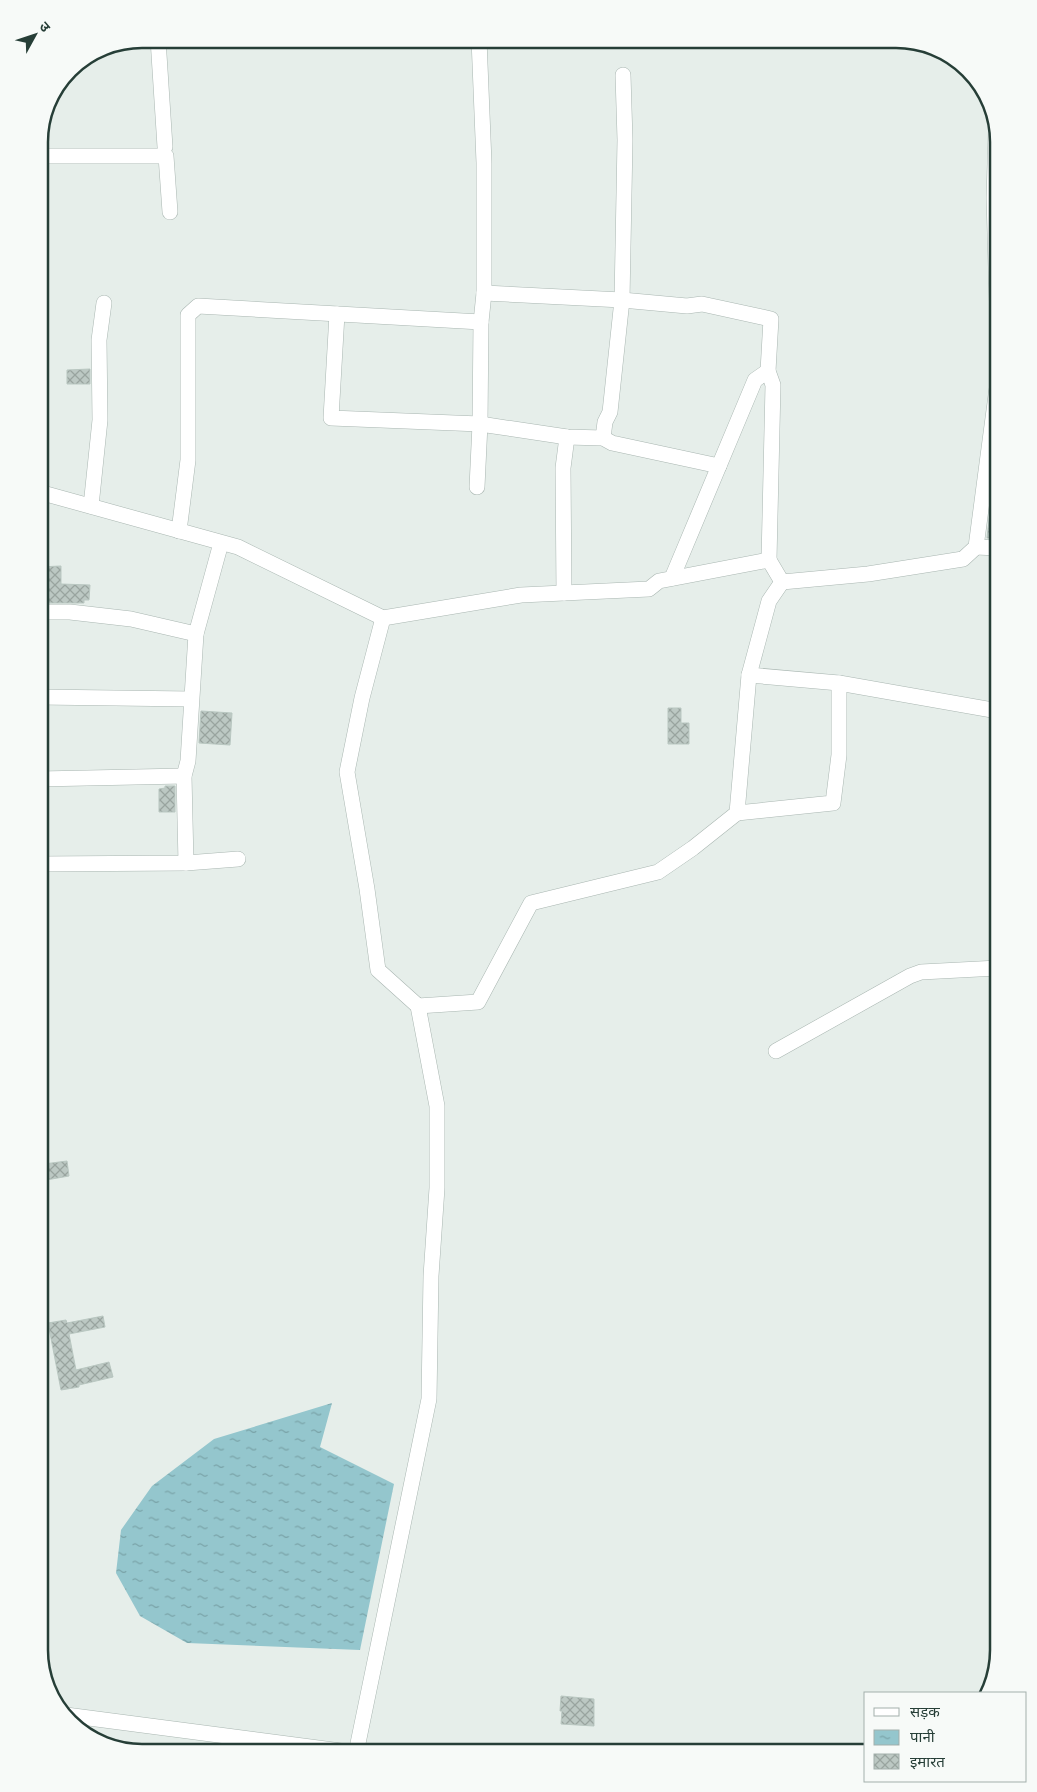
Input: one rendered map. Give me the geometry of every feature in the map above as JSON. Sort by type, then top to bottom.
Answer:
[{"type":"street","points":[[159,48],[165,148]]},
{"type":"street","points":[[477,487],[481,322],[484,293],[484,163],[480,48]]},
{"type":"street","points":[[603,438],[604,422],[610,412],[622,300],[625,140],[623,75]]},
{"type":"street","points":[[48,156],[166,156],[170,212]]},
{"type":"street","points":[[484,293],[622,300],[687,306],[702,304],[771,320],[768,371],[773,385],[769,560],[782,582]]},
{"type":"street","points":[[91,506],[100,420],[99,340],[104,303]]},
{"type":"street","points":[[179,531],[188,460],[188,315],[198,306],[481,322]]},
{"type":"street","points":[[337,314],[331,418],[480,424],[567,437],[603,438],[612,443],[719,466]]},
{"type":"street","points":[[672,578],[756,380],[768,371]]},
{"type":"street","points":[[564,593],[564,468],[567,437]]},
{"type":"street","points":[[782,582],[868,574],[963,559],[976,547],[990,441]]},
{"type":"street","points":[[48,494],[238,547],[383,618],[521,595],[649,589],[659,581],[769,560]]},
{"type":"street","points":[[186,863],[184,776],[188,761],[196,634],[221,542]]},
{"type":"street","points":[[976,547],[990,548]]},
{"type":"street","points":[[737,813],[750,675],[769,601],[782,582]]},
{"type":"street","points":[[48,612],[70,612],[131,619],[196,634]]},
{"type":"street","points":[[358,1744],[429,1399],[431,1276],[437,1188],[437,1106],[418,1006],[378,970],[367,888],[347,772],[362,698],[383,618]]},
{"type":"street","points":[[750,675],[839,683],[990,710]]},
{"type":"street","points":[[418,1006],[478,1002],[531,903],[658,872],[693,848],[737,813],[833,804],[839,755],[839,683]]},
{"type":"street","points":[[48,697],[191,699]]},
{"type":"street","points":[[48,779],[184,776]]},
{"type":"street","points":[[48,864],[186,863],[238,859]]},
{"type":"street","points":[[776,1051],[910,976],[921,972],[990,968]]},
{"type":"street","points":[[75,1716],[287,1744]]},
{"type":"water","points":[[332,1403],[320,1447],[394,1484],[360,1650],[187,1643],[140,1616],[116,1573],[121,1530],[152,1486],[214,1439]]},
{"type":"building","points":[[90,369],[90,384],[67,384],[67,370]]},
{"type":"building","points":[[990,513],[990,538],[987,538]]},
{"type":"building","points":[[61,566],[61,584],[90,585],[89,600],[84,600],[84,603],[48,603],[48,567]]},
{"type":"building","points":[[668,708],[681,708],[681,723],[689,723],[689,744],[668,744]]},
{"type":"building","points":[[201,711],[232,713],[230,745],[199,743]]},
{"type":"building","points":[[165,786],[175,786],[175,812],[159,812],[159,789],[165,788]]},
{"type":"building","points":[[67,1161],[69,1176],[48,1180],[48,1163]]},
{"type":"building","points":[[103,1316],[105,1327],[69,1334],[76,1370],[109,1362],[113,1377],[61,1390],[48,1323],[66,1320],[67,1323]]},
{"type":"building","points":[[561,1696],[594,1699],[594,1726],[561,1724]]}]
